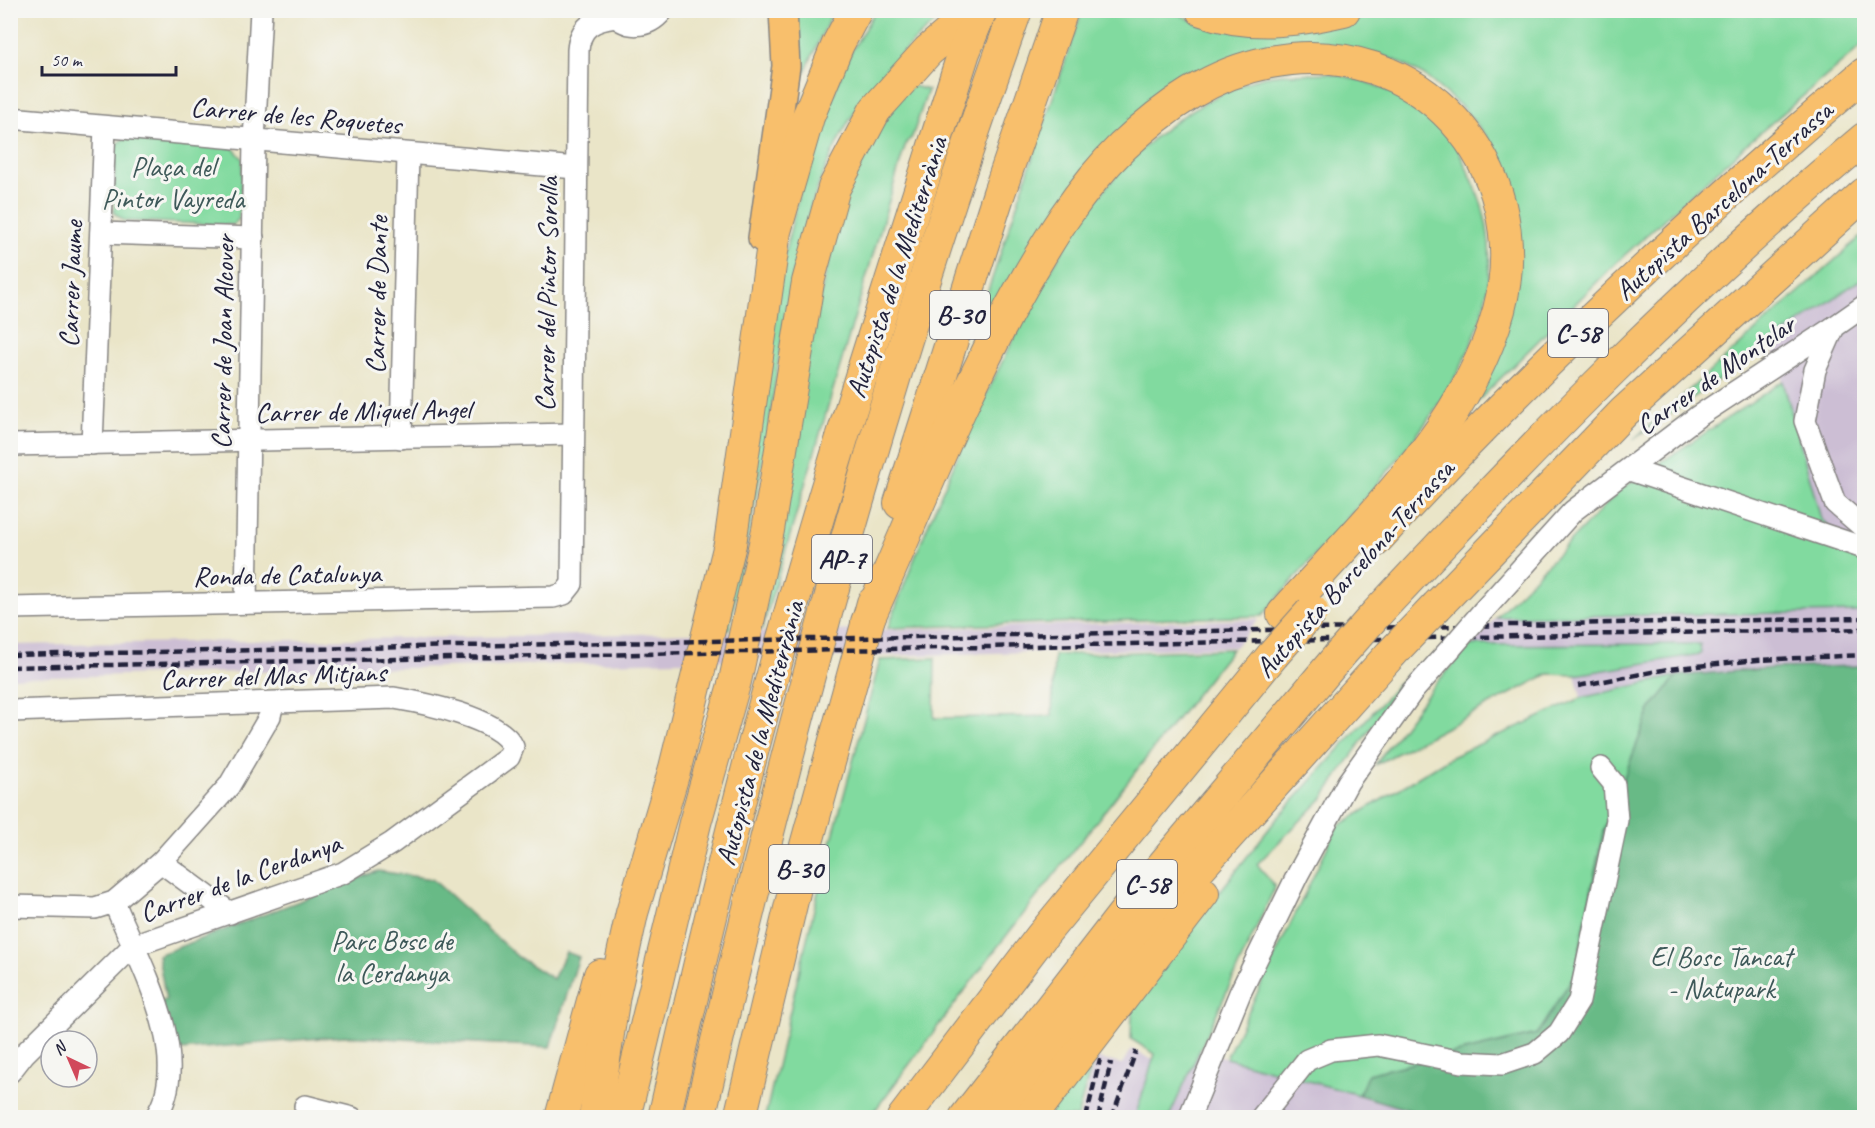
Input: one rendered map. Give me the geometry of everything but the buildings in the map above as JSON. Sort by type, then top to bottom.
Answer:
[{"type":"highway","points":[[594,1118],[623,954],[675,768],[730,544],[775,231],[808,117],[838,44],[856,10]]},
{"type":"highway","points":[[624,1118],[695,823],[738,669],[768,530],[792,369],[818,237],[834,188],[853,147],[875,110],[903,76],[976,10]]},
{"type":"highway","name":"Autopista de la Mediterrània","points":[[664,1118],[738,807],[780,651],[872,339],[964,52],[981,10]]},
{"type":"highway","name":"Autopista de la Mediterrània","points":[[699,1118],[758,869],[838,571],[905,343],[1016,10]]},
{"type":"highway","name":"B-30","points":[[740,1118],[799,871],[914,459],[999,193],[1062,10]]},
{"type":"highway","points":[[1202,10],[1218,16],[1264,22],[1344,10]]},
{"type":"highway","points":[[867,622],[974,380],[1006,316],[1058,227],[1094,177],[1154,119],[1196,90],[1225,75],[1273,61],[1299,58],[1347,61],[1392,74],[1414,86],[1436,103],[1468,136],[1487,168],[1500,206],[1505,233],[1504,283],[1490,337],[1458,408],[1297,613]]},
{"type":"highway","name":"Autopista Barcelona-Terrassa","points":[[903,1118],[1261,655],[1297,613],[1543,367],[1714,205],[1864,74]]},
{"type":"highway","name":"Autopista Barcelona-Terrassa","points":[[965,1118],[1143,889],[1376,614],[1487,494],[1603,377],[1729,258],[1864,139]]},
{"type":"highway","points":[[991,1118],[1132,943],[1489,553],[1624,412],[1864,194]]},
{"type":"highway","points":[[1030,1118],[1212,882],[1396,655]]},
{"type":"highway","points":[[561,1118],[598,981],[692,695]]},
{"type":"main road","points":[[750,414],[745,365],[786,66],[783,10]]},
{"type":"main road","points":[[1761,286],[1864,206]]},
{"type":"street","name":"Carrer de Joan Alcover","points":[[246,603],[254,141],[261,10]]},
{"type":"street","points":[[613,14],[628,24],[642,25],[656,20],[663,10]]},
{"type":"street","name":"Carrer del Pintor Sorolla","points":[[564,594],[572,584],[579,39],[592,23],[613,14]]},
{"type":"street","name":"Carrer de les Roquetes","points":[[10,118],[576,168]]},
{"type":"street","name":"Carrer Jaume","points":[[92,444],[105,127]]},
{"type":"street","name":"Carrer de Dante","points":[[401,438],[408,154]]},
{"type":"street","points":[[101,233],[253,238]]},
{"type":"street","name":"Carrer de Montclar","points":[[1189,1118],[1240,993],[1298,874],[1348,782],[1412,692],[1573,511],[1697,417],[1864,306]]},
{"type":"street","name":"Carrer de Montclar","points":[[1834,327],[1815,370],[1805,421],[1835,503],[1864,528]]},
{"type":"street","name":"Carrer de Miquel Angel","points":[[10,445],[573,434]]},
{"type":"street","points":[[1630,470],[1864,548]]},
{"type":"street","name":"Ronda de Catalunya","points":[[10,608],[553,597],[564,594]]},
{"type":"street","name":"Carrer del Mas Mitjans","points":[[10,711],[394,698],[431,704],[508,736],[513,747],[509,757]]},
{"type":"street","points":[[10,906],[95,908],[114,902],[161,862],[229,786],[270,716],[273,703]]},
{"type":"street","name":"Carrer de la Cerdanya","points":[[10,1071],[24,1054],[133,946],[343,873],[392,843],[509,757]]},
{"type":"street","points":[[1261,1118],[1307,1060],[1331,1050],[1378,1045],[1462,1062],[1502,1064],[1535,1053],[1559,1034],[1579,1001],[1617,820],[1614,784],[1600,768]]},
{"type":"street","points":[[161,862],[230,913]]},
{"type":"street","points":[[114,902],[160,1010],[169,1051],[165,1104],[155,1118]]},
{"type":"street","points":[[305,1106],[352,1118]]},
{"type":"shaded area","points":[[1864,277],[1864,559],[1821,519],[1783,381],[1770,343]]},
{"type":"shaded area","points":[[1864,612],[1864,666],[1775,668],[1677,676],[1581,698],[1575,675],[1700,654],[1471,645],[1496,617]]},
{"type":"shaded area","points":[[1259,619],[1235,647],[11,678],[10,645],[924,629]]},
{"type":"shaded area","points":[[1192,1048],[1436,1117],[1080,1118],[1095,1058],[1122,1064],[1131,1049],[1153,1060]]},
{"type":"green space","points":[[1388,10],[1864,11],[1864,44],[1748,143],[1616,263],[1476,403],[1516,206],[1503,169],[1487,137],[1463,108],[1425,76],[1397,61],[1375,53],[1180,88],[969,360],[965,359],[1082,11],[1173,11],[1201,25],[1343,24]]},
{"type":"green space","points":[[793,11],[833,11],[801,80],[795,80]]},
{"type":"green space","points":[[875,11],[948,11],[898,57],[865,96],[835,147],[818,185],[795,266],[764,457],[729,629],[722,628],[784,256],[807,162],[847,59]]},
{"type":"green space","points":[[1328,73],[1382,88],[1416,105],[1431,117],[1444,129],[1457,147],[1485,216],[1490,262],[1484,306],[1470,348],[1448,389],[1392,467],[1262,616],[888,628],[918,549],[985,396],[1035,298],[1090,208],[1123,168],[1154,138],[1209,100],[1263,77],[1281,74]]},
{"type":"green space","points":[[909,85],[928,90],[912,137],[906,143],[762,630],[799,383],[852,167]]},
{"type":"green space","name":"Plaça del Pintor Vayreda","points":[[126,137],[232,147],[243,159],[239,219],[233,225],[125,221],[114,213],[115,145]]},
{"type":"green space","points":[[1864,234],[1864,277],[1633,440]]},
{"type":"green space","points":[[1783,381],[1821,519],[1864,559],[1864,612],[1496,617],[1621,489]]},
{"type":"green space","points":[[1700,644],[1701,654],[1575,675],[1548,674],[1375,765],[1432,688],[1471,645]]},
{"type":"green space","points":[[1232,649],[992,954],[870,1117],[765,1117],[819,888],[880,660],[935,658],[934,718],[1052,716],[1054,655]]},
{"type":"green space","name":"El Bosc Tancat - Natupark","points":[[1864,666],[1864,1117],[1436,1118],[1359,1095],[1368,1074],[1537,1034],[1575,974],[1603,832],[1650,710],[1677,676],[1775,668]]},
{"type":"green space","points":[[1408,673],[1323,798],[1257,864],[1275,887],[1169,1117],[1135,1117],[1155,1054],[1131,1039],[1132,1012],[1139,995],[1275,821]]},
{"type":"green space","points":[[1677,676],[1650,710],[1603,832],[1575,974],[1537,1034],[1368,1074],[1359,1095],[1226,1058],[1337,827],[1451,757],[1581,698]]},
{"type":"green space","name":"Parc Bosc de la Cerdanya","points":[[378,871],[432,879],[518,957],[553,979],[566,952],[579,957],[550,1047],[344,1036],[181,1050],[157,1003],[166,1000],[158,955]]},
{"type":"green space","points":[[1096,1050],[1077,1117],[1047,1117]]},
{"type":"railway","points":[[10,655],[1864,618]]},
{"type":"railway","points":[[10,667],[1864,629]]},
{"type":"railway","points":[[1578,686],[1668,669],[1757,660],[1864,655]]},
{"type":"railway","points":[[1112,1118],[1136,1051]]},
{"type":"railway","points":[[1086,1118],[1100,1059]]},
{"type":"railway","points":[[1098,1118],[1111,1062]]}]
